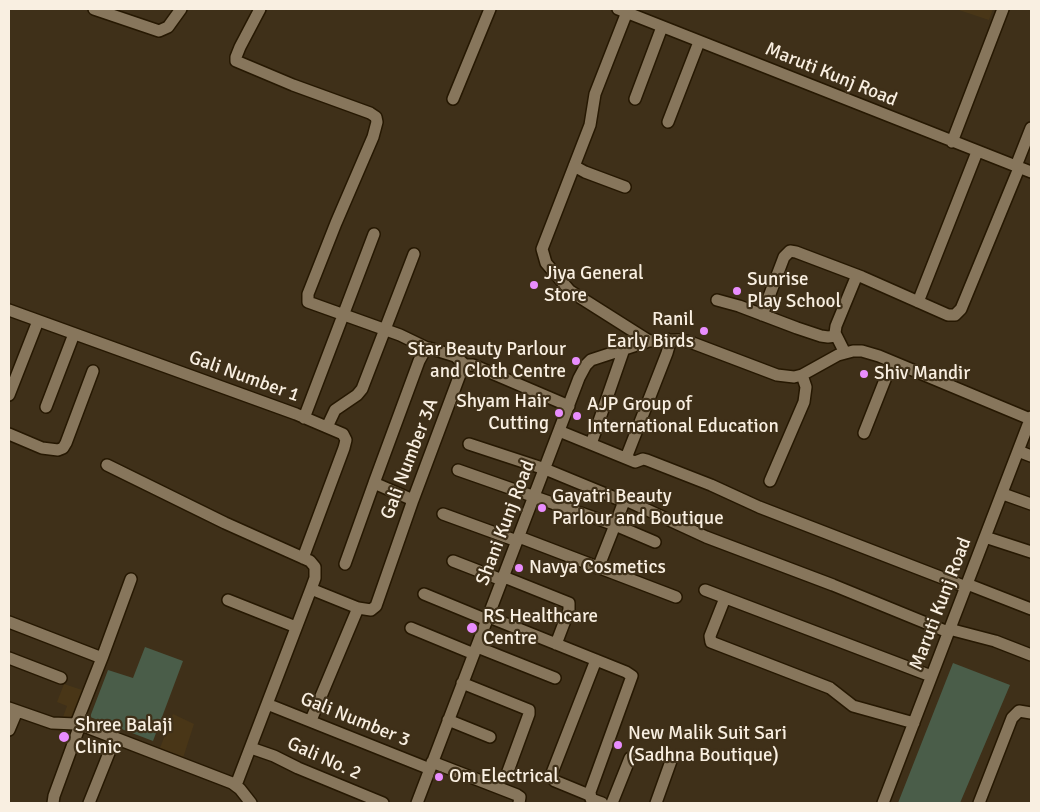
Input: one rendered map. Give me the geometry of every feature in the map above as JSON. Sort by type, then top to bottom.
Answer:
[{"type":"street","points":[[94,9],[159,31],[168,27],[181,9]]},
{"type":"street","points":[[260,9],[240,47],[236,61],[376,117],[377,128],[336,222],[307,298],[310,303],[400,335],[426,348],[432,348],[455,356],[465,365],[473,365],[569,406]]},
{"type":"street","points":[[453,99],[490,9]]},
{"type":"street","points":[[952,142],[1003,9]]},
{"type":"street","points":[[628,11],[595,94],[590,125],[543,245],[544,259],[563,284],[577,297],[649,341]]},
{"type":"street","name":"Maruti Kunj Road","points":[[628,11],[699,42],[1031,172]]},
{"type":"street","points":[[635,99],[662,27]]},
{"type":"street","points":[[668,122],[699,42]]},
{"type":"street","points":[[762,315],[787,252],[796,252],[857,275],[948,315],[955,315],[961,309],[1018,167],[1031,128]]},
{"type":"street","points":[[918,302],[977,152]]},
{"type":"street","points":[[574,166],[625,188]]},
{"type":"street","points":[[304,418],[374,234]]},
{"type":"street","points":[[327,427],[335,410],[357,395],[362,389],[414,254]]},
{"type":"street","points":[[845,353],[836,336],[836,326],[857,275]]},
{"type":"street","points":[[718,300],[740,306],[825,337],[836,336]]},
{"type":"street","name":"Gali Number 1","points":[[9,310],[304,418],[345,436],[346,443],[303,558]]},
{"type":"street","points":[[9,395],[38,321]]},
{"type":"street","points":[[46,407],[74,334]]},
{"type":"street","points":[[626,458],[667,353],[667,339]]},
{"type":"street","points":[[591,444],[624,349],[649,341],[667,339],[690,342],[777,375],[794,377],[802,375],[845,353],[862,352],[892,362],[1031,418]]},
{"type":"street","points":[[345,564],[419,361],[426,348]]},
{"type":"street","name":"Shani Kunj Road","points":[[419,803],[462,683],[586,365],[596,357],[624,349]]},
{"type":"street","points":[[864,433],[892,362]]},
{"type":"street","name":"Gali Number 3A","points":[[358,608],[371,610],[376,606],[413,500],[465,365]]},
{"type":"street","points":[[9,434],[42,448],[58,450],[63,448],[93,371]]},
{"type":"street","points":[[770,481],[804,402],[806,387],[802,375]]},
{"type":"street","name":"Maruti Kunj Road","points":[[883,803],[1031,418]]},
{"type":"street","points":[[560,431],[637,463],[642,459],[647,460],[711,485],[759,507],[1031,609]]},
{"type":"street","points":[[469,444],[545,469],[625,502],[634,503],[706,537],[949,630],[1029,651]]},
{"type":"street","points":[[1018,451],[1031,456]]},
{"type":"street","points":[[107,465],[208,515],[313,563],[315,578],[236,785]]},
{"type":"street","points":[[458,470],[615,525],[655,542]]},
{"type":"street","points":[[374,483],[413,500]]},
{"type":"street","points":[[1003,494],[1031,504]]},
{"type":"street","points":[[598,568],[625,502]]},
{"type":"street","points":[[442,514],[518,539],[676,597]]},
{"type":"street","points":[[986,537],[1031,552]]},
{"type":"street","points":[[453,561],[569,604],[569,610],[556,644]]},
{"type":"street","points":[[53,803],[78,725],[131,579]]},
{"type":"street","points":[[311,589],[358,608],[311,720]]},
{"type":"street","points":[[705,590],[932,676]]},
{"type":"street","points":[[424,594],[556,644],[629,673],[632,678],[593,800],[555,781],[552,778],[552,773],[596,660]]},
{"type":"street","points":[[725,598],[710,636],[711,642],[830,688],[853,706],[914,723]]},
{"type":"street","points":[[228,600],[296,628]]},
{"type":"street","points":[[9,622],[102,658]]},
{"type":"street","points":[[410,628],[555,678]]},
{"type":"street","points":[[9,658],[61,678]]},
{"type":"street","points":[[462,683],[529,710],[507,774]]},
{"type":"street","name":"Gali Number 3","points":[[267,704],[431,766],[517,795],[520,797],[519,803]]},
{"type":"street","points":[[9,730],[13,710],[52,723],[78,725],[236,785],[251,803]]},
{"type":"street","points":[[979,803],[1012,718],[1019,711],[1031,713]]},
{"type":"street","points":[[448,720],[490,737]]},
{"type":"street","points":[[89,803],[115,738]]},
{"type":"street","name":"Gali No. 2","points":[[251,748],[383,803]]},
{"type":"street","points":[[612,803],[630,758]]},
{"type":"street","points":[[656,803],[672,760]]},
{"type":"shaded area","points":[[956,9],[993,9],[989,20]]},
{"type":"shaded area","points":[[64,684],[85,691],[74,720],[63,717],[67,706],[57,702]]},
{"type":"shaded area","points":[[173,714],[194,724],[183,758],[160,748]]},
{"type":"green space","points":[[145,647],[183,661],[153,741],[90,717],[108,670],[133,678]]},
{"type":"green space","points":[[953,663],[1010,685],[960,803],[898,803]]},
{"type":"place","name":"Jiya General Store","points":[[534,285]]},
{"type":"place","name":"Sunrise Play School","points":[[737,291]]},
{"type":"place","name":"Ranil Early Birds","points":[[704,331]]},
{"type":"place","name":"Star Beauty Parlour and Cloth Centre","points":[[576,361]]},
{"type":"place","name":"Shiv Mandir","points":[[864,374]]},
{"type":"place","name":"Shyam Hair Cutting","points":[[559,413]]},
{"type":"place","name":"AJP Group of International Education","points":[[577,416]]},
{"type":"place","name":"Gayatri Beauty Parlour and Boutique","points":[[542,508]]},
{"type":"place","name":"Navya Cosmetics","points":[[519,568]]},
{"type":"place","name":"RS Healthcare Centre","points":[[472,628]]},
{"type":"place","name":"Shree Balaji Clinic","points":[[64,737]]},
{"type":"place","name":"New Malik Suit Sari (Sadhna Boutique)","points":[[618,745]]},
{"type":"place","name":"Om Electrical","points":[[439,777]]}]
